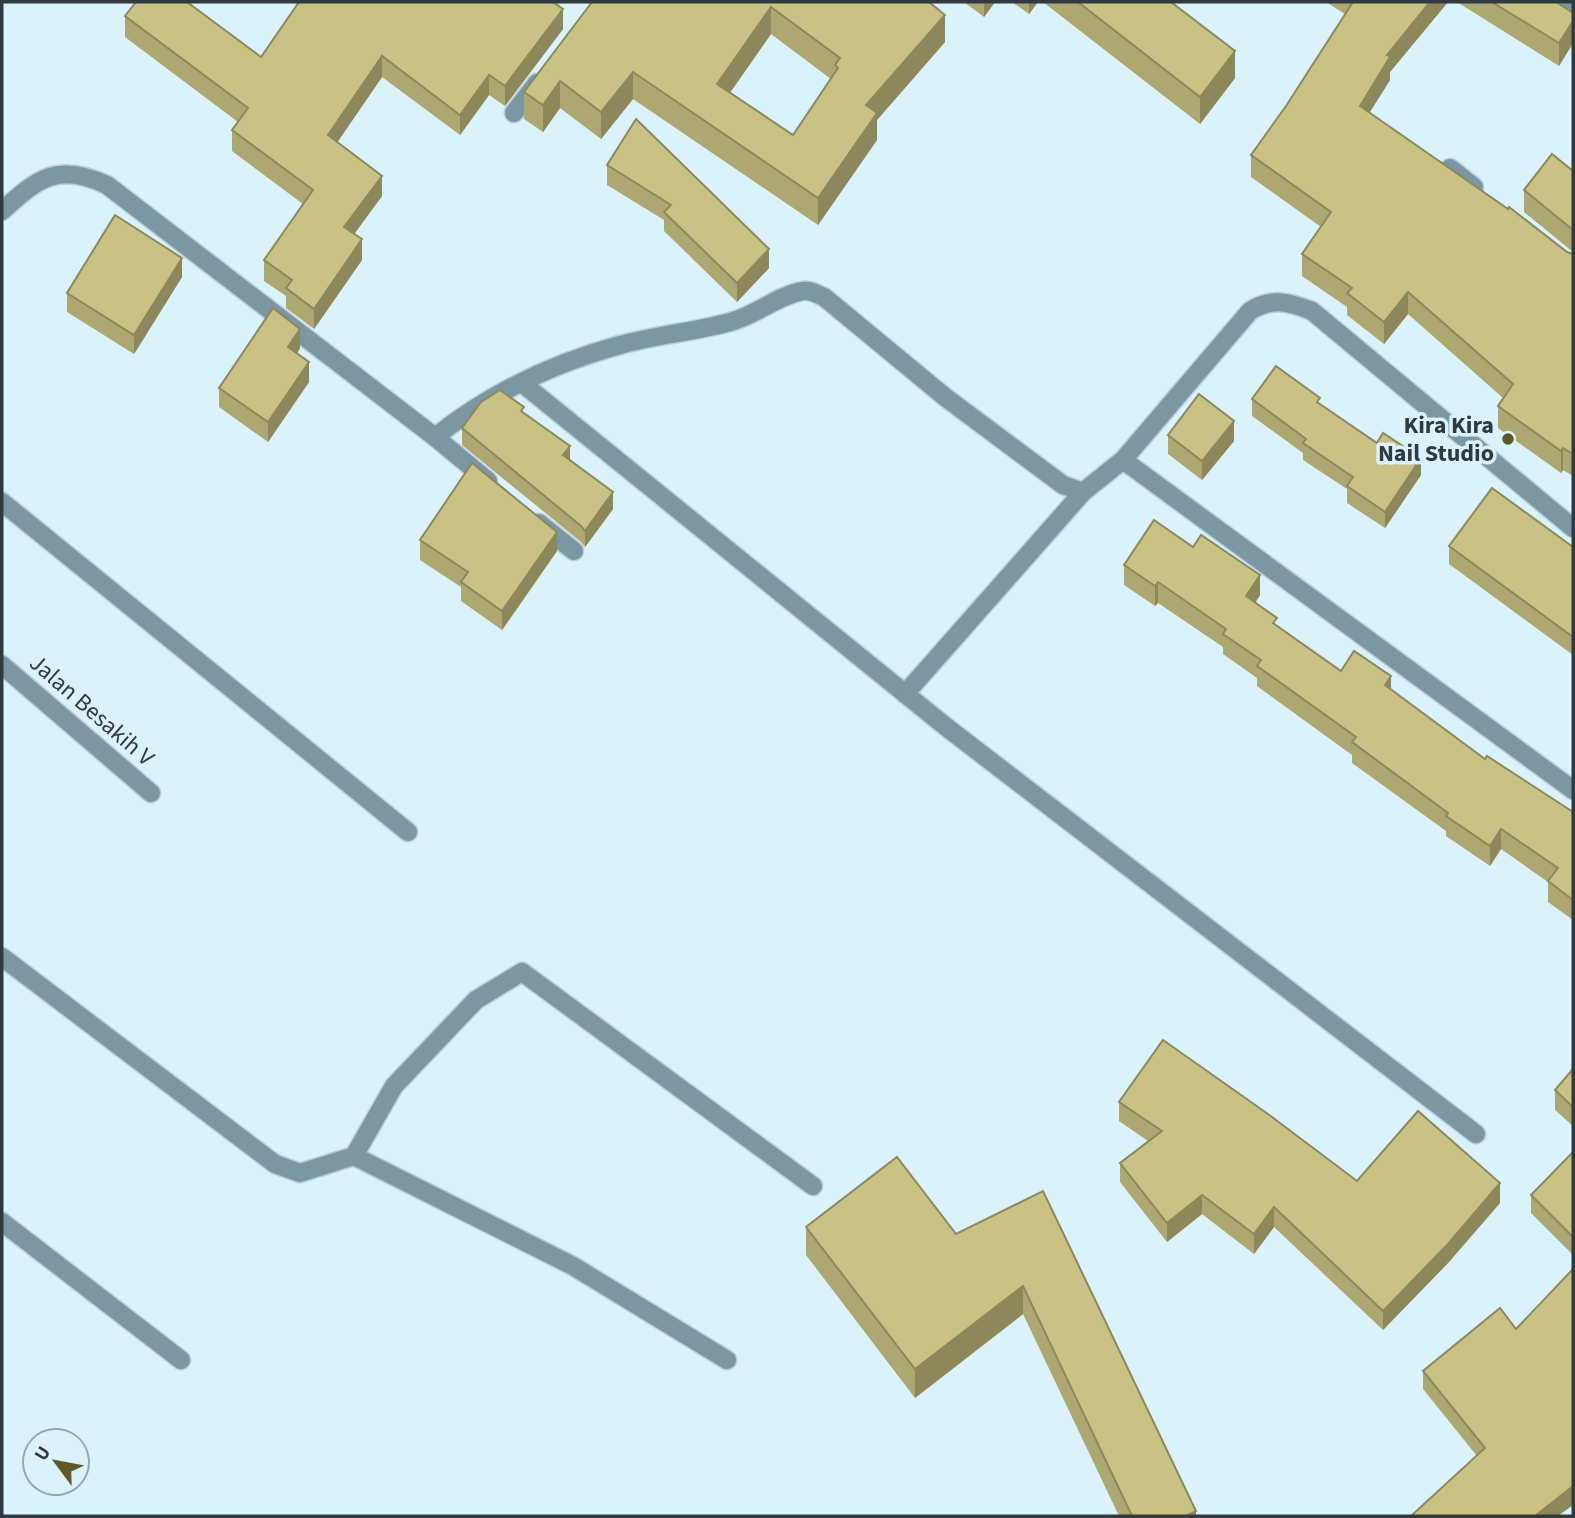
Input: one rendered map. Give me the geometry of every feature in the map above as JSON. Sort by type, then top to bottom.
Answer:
[{"type":"street","points":[[1566,2],[1573,8]]},
{"type":"street","points":[[514,113],[547,68]]},
{"type":"street","points":[[1450,168],[1491,200]]},
{"type":"street","points":[[2,211],[31,184],[48,177],[85,175],[107,185],[435,437],[499,490]]},
{"type":"street","points":[[435,437],[491,397],[522,383],[620,345],[732,322],[804,291],[824,297],[967,413],[1063,485],[1083,492]]},
{"type":"street","points":[[905,694],[1083,492],[1123,460],[1250,311],[1263,303],[1289,303],[1312,311],[1573,528]]},
{"type":"street","points":[[522,383],[905,694],[1476,1133]]},
{"type":"street","points":[[1123,460],[1573,790]]},
{"type":"street","points":[[2,502],[408,832]]},
{"type":"street","points":[[520,507],[573,551]]},
{"type":"street","name":"Jalan Besakih V","points":[[2,664],[151,793]]},
{"type":"street","points":[[2,957],[275,1164],[300,1173],[354,1156],[394,1086],[475,1000],[522,972],[813,1186]]},
{"type":"street","points":[[354,1156],[573,1266],[727,1360]]},
{"type":"street","points":[[2,1222],[181,1360]]},
{"type":"building","points":[[136,2],[187,2],[261,57],[299,2],[553,2],[563,9],[505,86],[489,75],[460,115],[382,56],[328,135],[382,176],[344,227],[362,239],[314,309],[286,288],[292,280],[264,260],[313,190],[232,130],[248,108],[125,16]]},
{"type":"building","points":[[592,2],[929,2],[945,15],[866,105],[877,113],[818,198],[633,72],[601,112],[560,81],[543,105],[524,92]],"holes":[[[771,7],[840,58],[835,65],[838,68],[793,135],[717,84]]]},
{"type":"building","points":[[1078,2],[1171,2],[1235,51],[1200,97]]},
{"type":"building","points":[[1353,2],[1430,2],[1387,55],[1390,57],[1360,106],[1573,254],[1573,454],[1563,448],[1561,451],[1498,406],[1513,384],[1408,292],[1384,322],[1347,293],[1352,288],[1302,254],[1331,212],[1251,155]]},
{"type":"building","points":[[1492,2],[1556,2],[1573,13],[1573,21],[1559,43]]},
{"type":"building","points":[[636,119],[769,249],[737,283],[664,212],[671,205],[607,165]]},
{"type":"building","points":[[1552,154],[1573,171],[1573,230],[1524,190]]},
{"type":"building","points":[[115,215],[182,258],[134,335],[67,293]]},
{"type":"building","points":[[273,308],[300,329],[288,347],[309,362],[268,422],[219,388]]},
{"type":"building","points":[[1276,366],[1320,398],[1317,402],[1377,443],[1383,433],[1421,458],[1385,512],[1347,486],[1353,477],[1303,443],[1306,439],[1252,399]]},
{"type":"building","points":[[500,390],[524,407],[521,411],[570,446],[563,455],[613,492],[585,531],[462,428],[481,402]]},
{"type":"building","points":[[1199,394],[1234,421],[1202,461],[1168,435]]},
{"type":"building","points":[[472,463],[557,532],[502,611],[461,582],[468,572],[420,540]]},
{"type":"building","points":[[1492,488],[1573,547],[1573,637],[1449,546]]},
{"type":"building","points":[[1154,520],[1193,547],[1201,535],[1260,575],[1246,596],[1277,618],[1273,623],[1341,671],[1354,651],[1391,676],[1385,685],[1485,759],[1487,756],[1573,812],[1573,900],[1548,881],[1558,868],[1501,829],[1490,846],[1446,816],[1448,813],[1352,742],[1356,737],[1257,666],[1261,660],[1223,634],[1226,629],[1158,582],[1155,586],[1124,565]]},
{"type":"building","points":[[1163,1040],[1357,1181],[1418,1111],[1500,1183],[1448,1244],[1383,1311],[1274,1207],[1254,1234],[1202,1195],[1167,1223],[1120,1163],[1162,1131],[1119,1102]]},
{"type":"building","points":[[1573,1069],[1573,1107],[1555,1090]]},
{"type":"building","points":[[1573,1152],[1573,1237],[1531,1195]]},
{"type":"building","points":[[897,1157],[956,1234],[1043,1191],[1196,1511],[1186,1516],[1132,1516],[1023,1286],[915,1369],[806,1227]]},
{"type":"building","points":[[1573,1269],[1573,1486],[1535,1516],[1411,1516],[1485,1448],[1423,1371],[1500,1308],[1516,1329]]},
{"type":"place","name":"Kira Kira Nail Studio","points":[[1508,439]]}]
